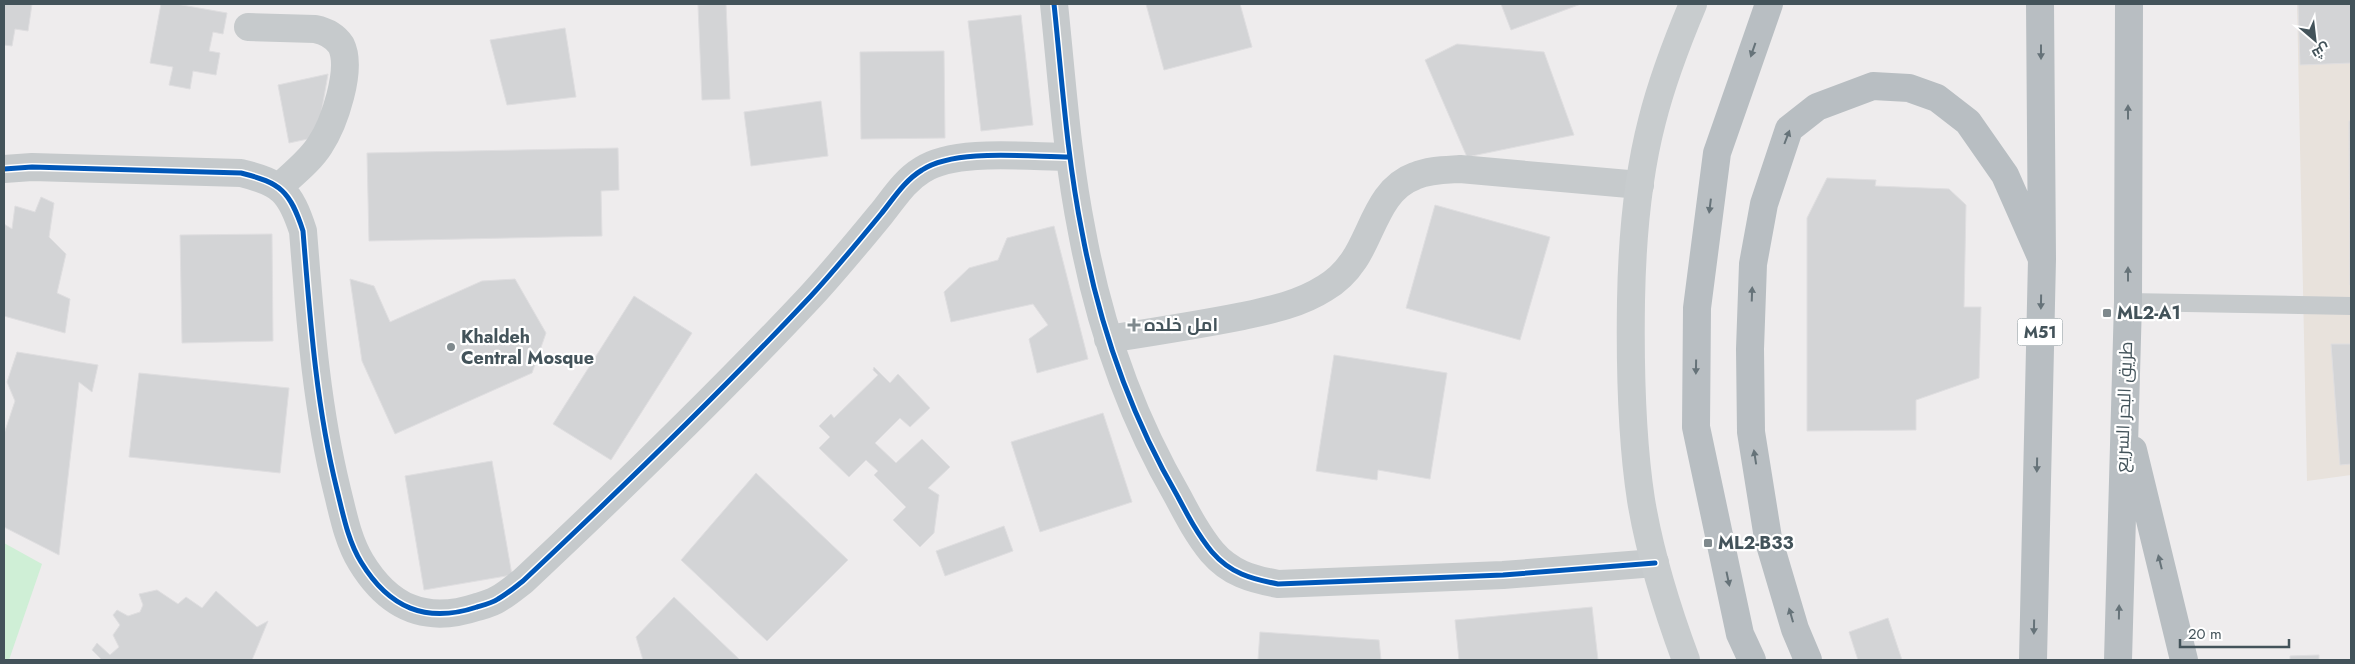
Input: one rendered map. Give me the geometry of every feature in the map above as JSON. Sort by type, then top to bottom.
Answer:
[{"type":"highway","points":[[1752,660],[1740,634],[1696,427],[1697,308],[1717,153],[1769,4]]},
{"type":"highway","name":"M51","points":[[2033,660],[2042,259],[2040,4]]},
{"type":"highway","name":"طريق البحر السريع","points":[[2118,660],[2128,302],[2129,4]]},
{"type":"highway","points":[[1808,660],[1795,630],[1768,538],[1751,432],[1750,349],[1753,264],[1764,204],[1789,130],[1817,107],[1873,86],[1909,88],[1937,98],[1968,122],[2005,175],[2042,259]]},
{"type":"highway","points":[[2124,414],[2184,660]]},
{"type":"street","points":[[1054,4],[1070,157],[1082,233],[1108,339],[1145,434],[1192,524],[1212,552],[1233,569],[1251,579],[1278,584],[1503,575],[1655,562]]},
{"type":"street","points":[[1686,660],[1655,562],[1641,501],[1634,432],[1630,351],[1632,262],[1640,185],[1652,122],[1671,58],[1693,4]]},
{"type":"street","points":[[248,27],[315,29],[325,32],[340,45],[344,56],[344,74],[335,116],[328,131],[319,147],[308,160],[280,186]]},
{"type":"street","points":[[4,169],[241,173],[268,180],[280,186],[298,214],[303,230],[313,350],[321,412],[346,526],[360,561],[377,584],[406,607],[433,615],[465,611],[497,600],[523,582],[675,436],[788,320],[833,272],[904,184],[922,169],[940,161],[960,156],[1070,157]]},
{"type":"street","points":[[1108,339],[1210,323],[1274,309],[1301,301],[1324,289],[1342,276],[1355,259],[1383,202],[1396,188],[1413,176],[1436,170],[1460,169],[1640,185]]},
{"type":"lane","points":[[2128,302],[2351,306]]},
{"type":"shaded area","points":[[2297,4],[2351,4],[2351,475],[2307,481]]},
{"type":"green space","points":[[4,543],[42,564],[9,660],[4,660]]},
{"type":"building","points":[[4,4],[32,4],[28,31],[15,29],[12,46],[4,45]]},
{"type":"building","points":[[161,4],[176,4],[227,13],[223,34],[213,32],[209,51],[220,53],[216,75],[193,71],[190,89],[169,85],[173,67],[150,63]]},
{"type":"building","points":[[726,4],[730,99],[702,100],[698,5]]},
{"type":"building","points":[[1146,4],[1240,4],[1252,47],[1164,70]]},
{"type":"building","points":[[1501,4],[1581,4],[1511,30]]},
{"type":"building","points":[[2298,4],[2351,4],[2351,63],[2300,65]]},
{"type":"building","points":[[1021,15],[1033,125],[981,131],[968,21]]},
{"type":"building","points":[[565,28],[576,97],[507,105],[490,40]]},
{"type":"building","points":[[1457,44],[1544,52],[1574,135],[1467,157],[1425,60]]},
{"type":"building","points":[[944,51],[945,138],[861,139],[860,52]]},
{"type":"building","points":[[328,74],[317,137],[289,143],[278,85]]},
{"type":"building","points":[[821,101],[828,156],[751,166],[744,112]]},
{"type":"building","points":[[2349,121],[2351,121],[2350,285]]},
{"type":"building","points":[[618,148],[619,190],[601,191],[602,236],[369,241],[367,153]]},
{"type":"building","points":[[1827,178],[1876,180],[1875,186],[1949,189],[1966,205],[1964,307],[1981,307],[1979,378],[1916,400],[1916,430],[1807,431],[1807,218]]},
{"type":"building","points":[[41,197],[54,203],[49,237],[66,254],[57,293],[70,299],[65,333],[4,316],[4,224],[12,229],[15,206],[35,212]]},
{"type":"building","points":[[1435,205],[1550,237],[1520,340],[1406,308]]},
{"type":"building","points":[[1054,226],[1088,359],[1037,373],[1029,339],[1048,325],[1033,304],[951,322],[944,292],[969,268],[998,260],[1007,238]]},
{"type":"building","points":[[272,234],[273,341],[182,343],[180,235]]},
{"type":"building","name":"Khaldeh Central Mosque","points":[[350,279],[374,286],[390,322],[482,281],[515,279],[546,333],[532,373],[395,434],[362,361]]},
{"type":"building","points":[[634,296],[692,333],[611,460],[553,424]]},
{"type":"building","points":[[2331,344],[2351,344],[2351,464],[2340,465]]},
{"type":"building","points":[[17,352],[98,365],[92,392],[79,382],[59,555],[4,527],[4,434],[15,401],[7,382]]},
{"type":"building","points":[[1334,355],[1447,373],[1430,479],[1378,470],[1377,480],[1316,471]]},
{"type":"building","points":[[874,367],[890,383],[898,374],[930,408],[910,427],[900,418],[875,443],[896,463],[922,439],[950,467],[928,488],[939,495],[934,533],[920,547],[893,520],[906,507],[874,475],[878,471],[866,460],[849,477],[819,448],[830,437],[819,426],[831,414],[834,418],[878,375],[873,370]]},
{"type":"building","points":[[139,373],[289,388],[280,473],[129,457]]},
{"type":"building","points":[[1103,413],[1132,502],[1040,532],[1011,442]]},
{"type":"building","points":[[492,461],[512,575],[424,590],[405,476]]},
{"type":"building","points":[[756,473],[848,560],[767,641],[681,560]]},
{"type":"building","points":[[1004,526],[1013,551],[945,576],[936,551]]},
{"type":"building","points":[[157,590],[178,604],[186,597],[202,608],[216,591],[257,627],[268,621],[252,660],[102,660],[92,650],[97,643],[110,655],[119,647],[113,635],[120,625],[113,615],[117,610],[128,616],[140,612],[143,605],[139,594]]},
{"type":"building","points":[[674,597],[740,660],[643,660],[636,637]]},
{"type":"building","points":[[1592,607],[1598,660],[1459,660],[1455,620]]},
{"type":"building","points":[[1888,618],[1902,660],[1858,660],[1849,632]]},
{"type":"building","points":[[1260,632],[1379,640],[1381,660],[1258,660]]},
{"type":"building","points":[[2319,655],[2319,660],[2290,660],[2290,656]]},
{"type":"cycle path","points":[[1054,4],[1072,175],[1089,266],[1107,335],[1131,402],[1161,466],[1189,518],[1207,546],[1219,559],[1242,574],[1278,584],[1503,575],[1655,563]]},
{"type":"cycle path","points":[[4,169],[32,167],[241,173],[266,181],[282,191],[293,206],[303,231],[308,296],[324,426],[346,527],[356,554],[372,578],[397,601],[410,608],[441,614],[459,612],[491,603],[523,581],[669,441],[775,334],[828,277],[900,190],[916,174],[936,163],[973,156],[1070,157]]},
{"type":"place","name":"ML2-A1","points":[[2107,313]]},
{"type":"place","name":"امل خلده","points":[[1134,325]]},
{"type":"place","name":"Khaldeh Central Mosque","points":[[451,347]]},
{"type":"place","name":"ML2-B33","points":[[1708,543]]}]
